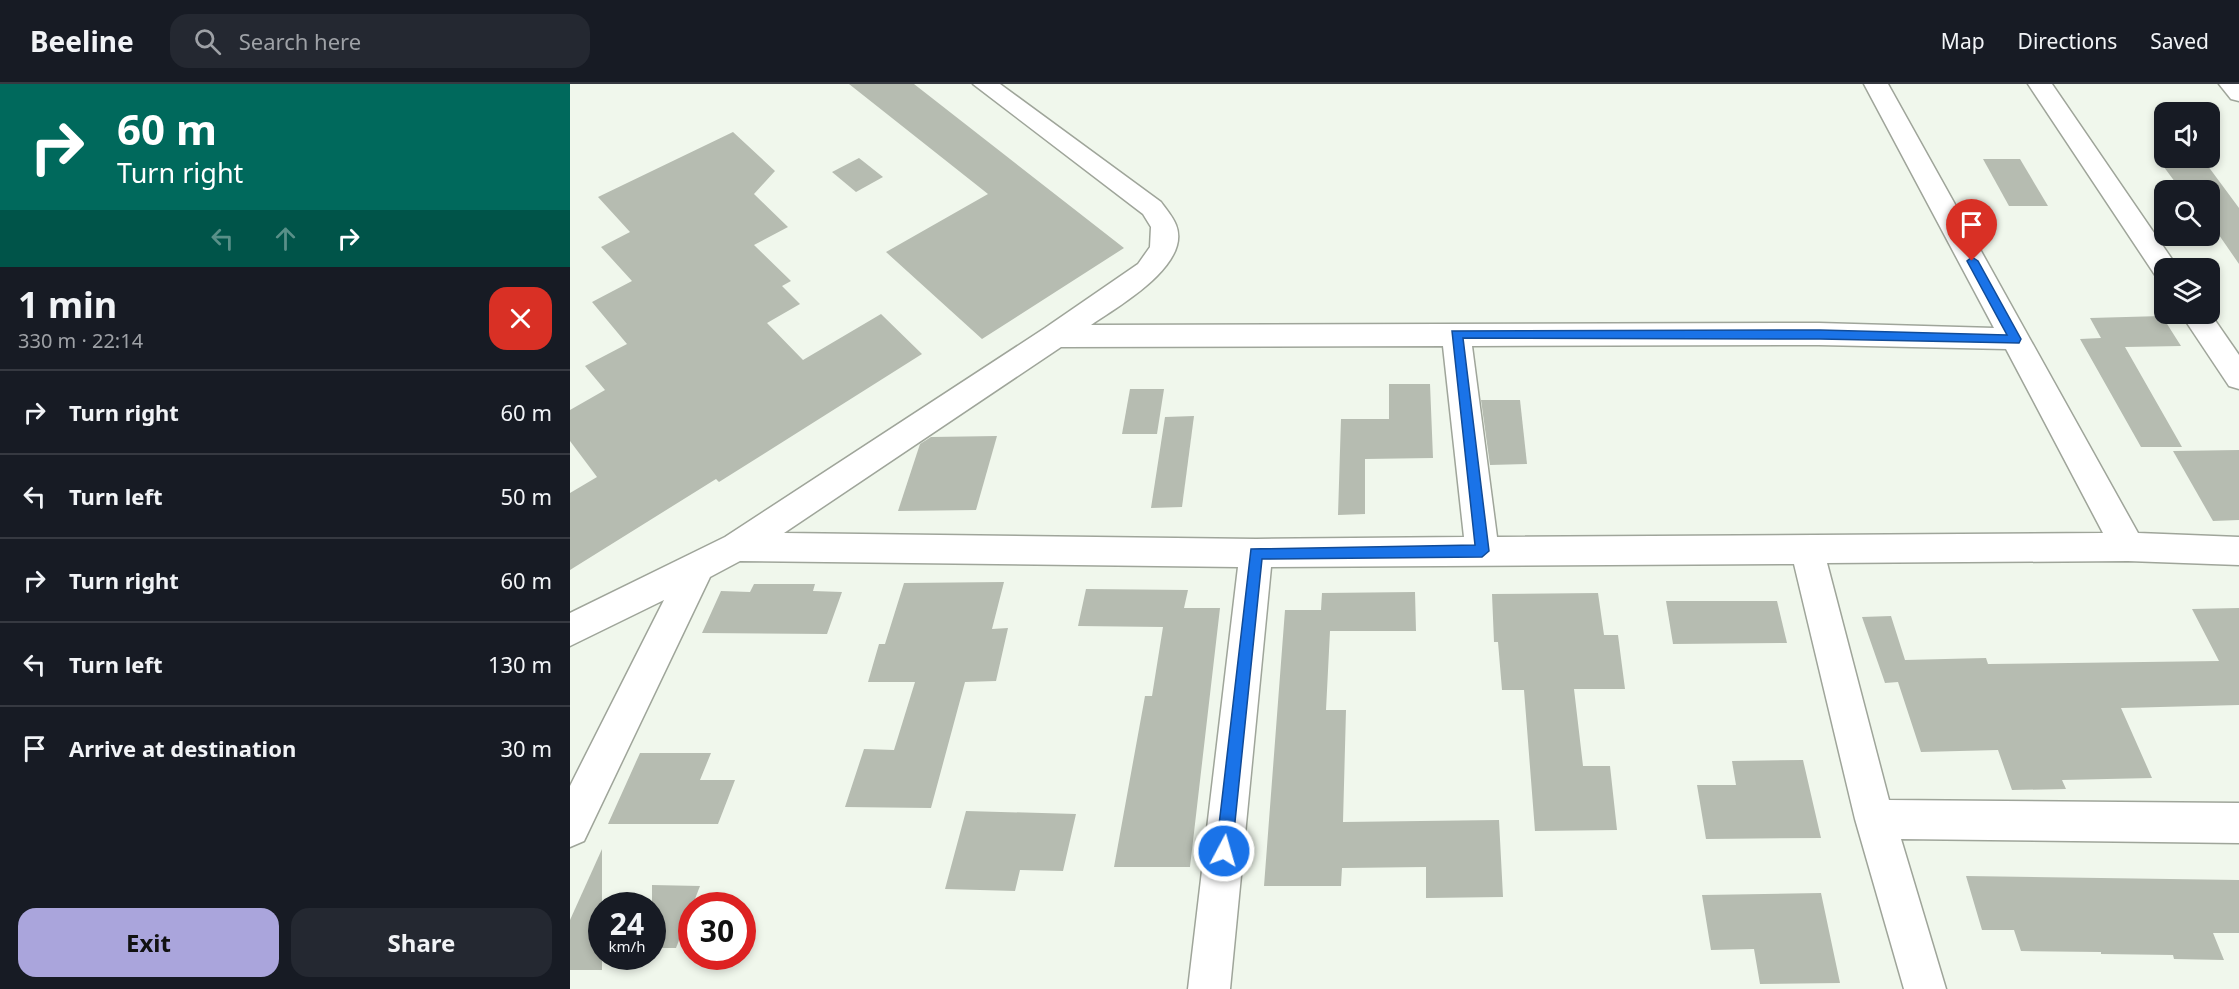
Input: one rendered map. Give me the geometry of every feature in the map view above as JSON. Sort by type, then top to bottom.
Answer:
[{"type":"street","points":[[570,630],[737,547],[1055,336],[1148,271],[1163,248],[1164,227],[1152,208],[985,84]]},
{"type":"street","points":[[1876,84],[2128,547]]},
{"type":"street","points":[[2040,84],[2158,258]]},
{"type":"street","points":[[2231,84],[2239,94]]},
{"type":"street","points":[[2202,324],[2239,378]]},
{"type":"street","points":[[1456,334],[1482,551]]},
{"type":"street","points":[[1055,336],[1820,334],[2015,339]]},
{"type":"street","points":[[737,547],[1256,553],[2128,547],[2239,551]]},
{"type":"street","points":[[1807,549],[1875,819],[1925,989]]},
{"type":"street","points":[[1209,989],[1256,553]]},
{"type":"street","points":[[570,827],[698,567]]},
{"type":"street","points":[[1875,819],[2239,823]]},
{"type":"building","points":[[849,84],[914,84],[1124,248],[982,339],[886,252],[988,194]]},
{"type":"building","points":[[733,132],[775,171],[754,194],[788,227],[754,245],[791,281],[782,286],[800,304],[767,323],[803,360],[881,314],[922,354],[719,482],[716,479],[570,570],[570,493],[597,477],[570,441],[570,410],[605,390],[585,366],[627,344],[592,302],[632,281],[601,247],[630,232],[598,197]]},
{"type":"building","points":[[859,158],[883,177],[856,192],[832,172]]},
{"type":"building","points":[[1983,159],[2020,159],[2048,206],[2009,206]]},
{"type":"building","points":[[2165,168],[2209,168],[2218,180],[2174,180]]},
{"type":"building","points":[[2220,182],[2239,208],[2239,264],[2220,236]]},
{"type":"building","points":[[2154,316],[2154,324],[2167,324],[2181,346],[2125,347],[2182,447],[2141,447],[2080,339],[2101,338],[2090,318]]},
{"type":"building","points":[[1389,384],[1430,384],[1433,458],[1365,459],[1365,514],[1338,515],[1341,419],[1389,419]]},
{"type":"building","points":[[1130,389],[1164,389],[1157,434],[1122,434]]},
{"type":"building","points":[[1481,400],[1520,400],[1527,464],[1490,465]]},
{"type":"building","points":[[1194,416],[1182,507],[1151,508],[1165,417]]},
{"type":"building","points":[[997,436],[976,510],[898,511],[920,444],[931,437]]},
{"type":"building","points":[[2239,450],[2239,520],[2213,521],[2173,451]]},
{"type":"building","points":[[1004,582],[992,629],[1008,628],[996,681],[965,682],[931,808],[845,807],[864,749],[894,750],[915,682],[868,682],[879,644],[885,644],[904,583]]},
{"type":"building","points":[[754,584],[815,584],[813,591],[842,592],[827,634],[702,633],[721,591],[750,592]]},
{"type":"building","points":[[1086,589],[1188,590],[1184,608],[1220,608],[1190,867],[1114,867],[1145,696],[1152,696],[1163,627],[1078,626]]},
{"type":"building","points":[[1415,592],[1416,631],[1330,631],[1326,710],[1346,710],[1343,822],[1499,820],[1503,897],[1426,898],[1426,867],[1342,868],[1341,886],[1264,886],[1285,610],[1321,610],[1322,593]]},
{"type":"building","points":[[1598,593],[1604,635],[1618,635],[1625,689],[1574,689],[1583,766],[1610,766],[1617,830],[1535,831],[1524,690],[1502,690],[1498,642],[1494,642],[1492,594]]},
{"type":"building","points":[[1666,601],[1777,601],[1787,643],[1673,644]]},
{"type":"building","points":[[2239,608],[2239,705],[2121,708],[2152,778],[2062,780],[2066,789],[2012,790],[1998,750],[1921,752],[1898,682],[1885,683],[1862,617],[1891,616],[1905,660],[1986,658],[1988,664],[2219,661],[2192,609]]},
{"type":"building","points":[[640,753],[711,753],[700,780],[735,780],[718,824],[608,824]]},
{"type":"building","points":[[1803,760],[1821,838],[1706,839],[1697,785],[1736,785],[1732,761]]},
{"type":"building","points":[[966,811],[1076,814],[1063,871],[1020,870],[1015,891],[945,889]]},
{"type":"building","points":[[602,849],[602,892],[588,892],[588,970],[570,970],[570,920]]},
{"type":"building","points":[[1966,876],[2239,880],[2239,933],[2213,933],[2224,960],[2174,959],[2173,955],[2021,951],[2014,930],[1982,930]]},
{"type":"building","points":[[652,885],[700,886],[698,892],[678,892],[678,943],[676,948],[666,948],[666,892],[652,892]]},
{"type":"building","points":[[1821,893],[1840,983],[1760,984],[1754,949],[1711,950],[1702,895]]},
{"type":"route","points":[[1224,851],[1256,553],[1482,551],[1456,334],[1820,334],[2015,339],[1972,261]]}]
